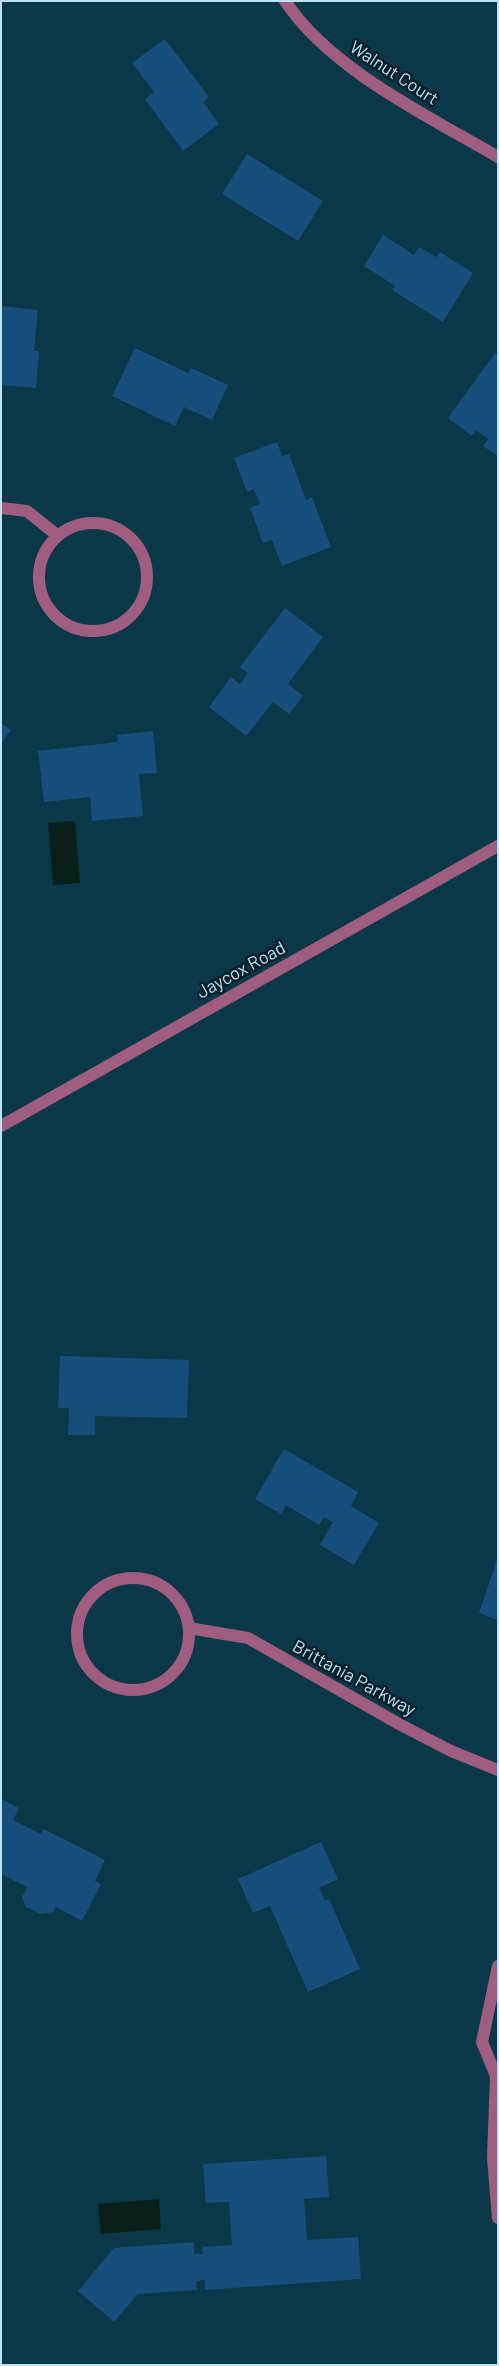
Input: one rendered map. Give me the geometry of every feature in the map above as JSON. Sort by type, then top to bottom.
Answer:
[{"type":"street","name":"Walnut Court","points":[[285,1],[291,11],[334,54],[384,90],[498,157]]},
{"type":"street","points":[[1,508],[27,511],[58,536]]},
{"type":"street","points":[[100,524],[114,528],[133,540],[141,553],[147,575],[143,597],[131,616],[112,628],[90,631],[68,625],[51,611],[41,591],[39,576],[44,554],[58,536],[78,526],[100,524]]},
{"type":"street","name":"Jaycox Road","points":[[1,1126],[498,846]]},
{"type":"street","points":[[126,1578],[148,1580],[168,1590],[178,1601],[185,1614],[189,1628],[189,1642],[185,1656],[177,1669],[167,1679],[140,1690],[126,1690],[111,1686],[99,1678],[89,1668],[81,1655],[78,1641],[78,1626],[82,1612],[89,1600],[106,1586],[126,1578]]},
{"type":"street","name":"Brittania Parkway","points":[[189,1628],[248,1638],[399,1724],[451,1751],[498,1770]]},
{"type":"street","points":[[498,1966],[482,2042],[497,2076],[493,2158],[498,2218]]},
{"type":"shaded area","points":[[75,821],[80,883],[53,885],[48,823]]},
{"type":"shaded area","points":[[159,2199],[161,2229],[101,2234],[98,2204]]},
{"type":"building","points":[[165,39],[209,97],[203,102],[219,124],[183,151],[145,99],[154,92],[132,63]]},
{"type":"building","points":[[247,154],[323,201],[298,241],[222,194]]},
{"type":"building","points":[[383,235],[414,255],[419,247],[436,257],[440,252],[473,273],[443,322],[392,290],[395,286],[364,266]]},
{"type":"building","points":[[1,306],[38,310],[34,351],[39,351],[36,388],[1,385]]},
{"type":"building","points":[[135,348],[188,373],[191,368],[228,385],[212,420],[184,407],[175,426],[112,396]]},
{"type":"building","points":[[495,353],[498,355],[498,456],[483,446],[488,439],[476,430],[472,436],[448,418]]},
{"type":"building","points":[[277,442],[282,456],[289,454],[306,500],[312,497],[331,547],[282,566],[272,540],[263,543],[250,508],[260,504],[254,489],[247,492],[234,458]]},
{"type":"building","points":[[285,608],[323,637],[288,684],[303,696],[289,714],[273,702],[246,736],[209,707],[231,677],[240,684],[248,673],[240,667]]},
{"type":"building","points":[[1,723],[11,730],[1,743]]},
{"type":"building","points":[[153,731],[157,773],[139,774],[143,816],[92,821],[90,797],[44,802],[38,751],[118,742],[117,735]]},
{"type":"building","points":[[60,1356],[189,1360],[187,1418],[95,1416],[95,1435],[68,1435],[69,1408],[58,1408]]},
{"type":"building","points":[[284,1449],[358,1492],[351,1506],[379,1523],[354,1565],[320,1545],[333,1522],[324,1517],[319,1525],[286,1505],[281,1514],[255,1499]]},
{"type":"building","points":[[498,1560],[498,1620],[479,1613]]},
{"type":"building","points":[[1,1799],[19,1808],[13,1820],[41,1834],[43,1829],[105,1860],[95,1881],[101,1884],[82,1921],[56,1907],[53,1912],[41,1914],[26,1907],[22,1897],[27,1887],[1,1874]]},
{"type":"building","points":[[321,1842],[338,1879],[319,1888],[325,1901],[329,1899],[360,1969],[308,1992],[270,1906],[253,1913],[238,1879]]},
{"type":"building","points":[[326,2156],[329,2197],[304,2199],[307,2240],[358,2237],[361,2279],[205,2290],[205,2280],[196,2281],[197,2290],[138,2294],[114,2322],[78,2291],[114,2248],[194,2242],[194,2254],[203,2254],[202,2247],[232,2245],[229,2202],[206,2203],[203,2164]]}]
